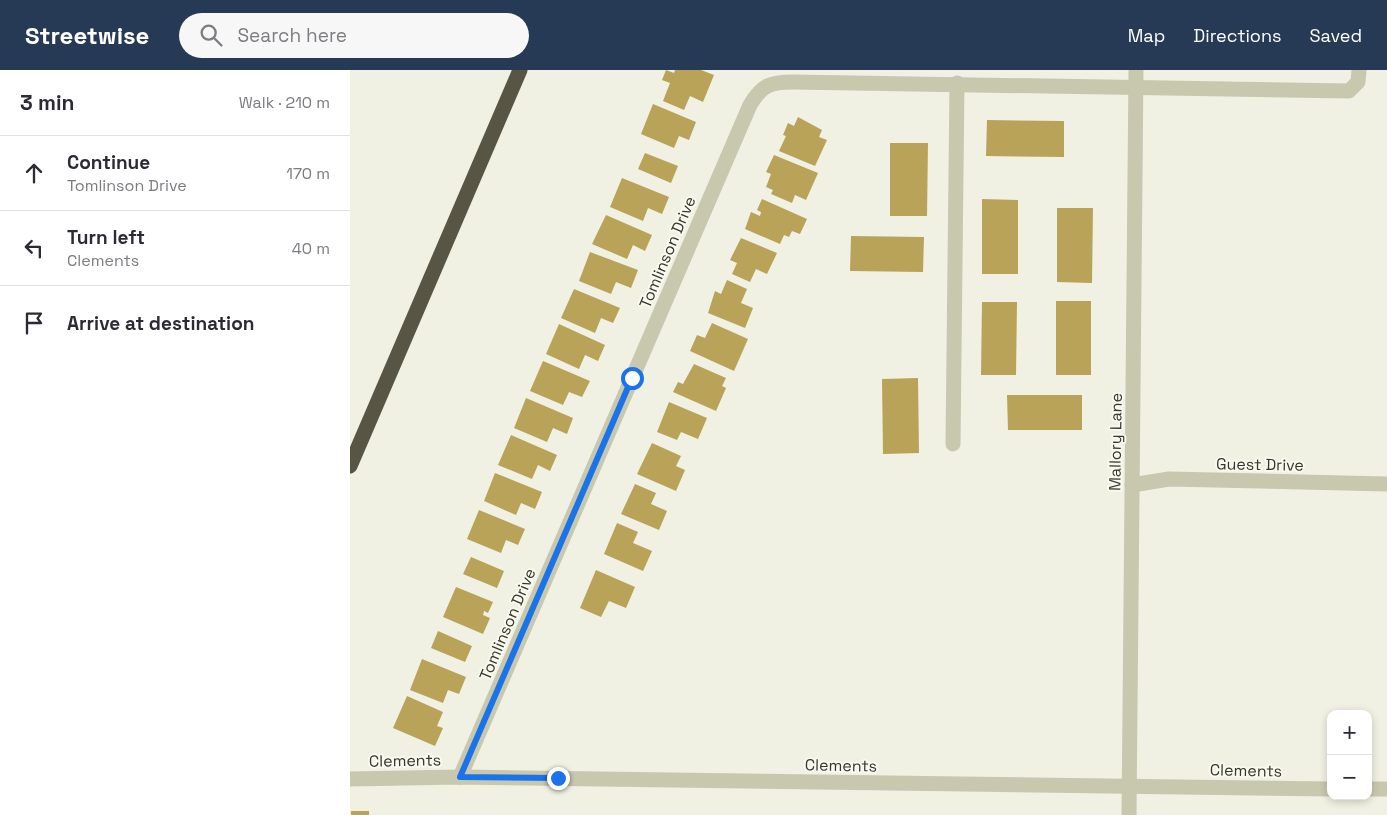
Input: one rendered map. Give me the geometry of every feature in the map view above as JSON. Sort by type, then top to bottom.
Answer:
[{"type":"highway","points":[[350,466],[520,70]]},
{"type":"street","name":"Mallory Lane","points":[[1129,815],[1136,70]]},
{"type":"street","name":"Tomlinson Drive","points":[[460,777],[750,105],[759,89],[793,76],[957,83],[1136,87],[1157,90],[1349,91],[1358,82],[1359,70]]},
{"type":"street","points":[[953,444],[957,83]]},
{"type":"street","name":"Guest Drive","points":[[1132,485],[1169,479],[1387,484]]},
{"type":"street","name":"Clements","points":[[350,778],[460,777],[1327,788]]},
{"type":"street","points":[[1372,789],[1387,789]]},
{"type":"building","points":[[666,70],[674,73],[675,70],[701,70],[714,75],[703,102],[690,96],[684,110],[663,101],[670,83],[662,80]]},
{"type":"building","points":[[653,104],[696,122],[689,140],[679,136],[674,148],[641,134]]},
{"type":"building","points":[[798,117],[822,130],[819,137],[827,140],[815,166],[779,151],[786,136],[783,135],[788,123],[794,126]]},
{"type":"building","points":[[987,120],[1064,121],[1064,157],[986,156]]},
{"type":"building","points":[[890,143],[928,143],[927,216],[890,216]]},
{"type":"building","points":[[645,153],[678,166],[671,183],[638,169]]},
{"type":"building","points":[[774,155],[818,173],[806,200],[795,195],[792,203],[771,194],[773,190],[766,187],[771,174],[766,172]]},
{"type":"building","points":[[622,178],[669,197],[662,214],[648,208],[643,221],[610,207]]},
{"type":"building","points":[[762,199],[807,219],[800,234],[792,231],[789,237],[784,235],[780,244],[745,229],[751,212],[760,216],[761,212],[757,210]]},
{"type":"building","points":[[982,199],[1018,200],[1018,274],[982,274]]},
{"type":"building","points":[[1057,208],[1093,208],[1092,283],[1057,282]]},
{"type":"building","points":[[606,215],[652,235],[645,251],[633,245],[627,259],[592,244]]},
{"type":"building","points":[[851,236],[924,237],[923,272],[850,271]]},
{"type":"building","points":[[741,238],[777,253],[767,274],[756,269],[750,282],[732,274],[737,263],[730,260]]},
{"type":"building","points":[[590,252],[638,270],[631,288],[616,282],[611,294],[579,281]]},
{"type":"building","points":[[727,280],[747,289],[741,303],[753,308],[745,328],[708,313],[715,291],[721,294]]},
{"type":"building","points":[[574,289],[620,308],[613,323],[601,318],[595,333],[561,318]]},
{"type":"building","points":[[1056,301],[1091,301],[1091,375],[1056,375]]},
{"type":"building","points":[[982,302],[1017,302],[1016,375],[981,375]]},
{"type":"building","points":[[712,323],[748,339],[734,371],[690,351],[697,335],[705,338]]},
{"type":"building","points":[[559,324],[605,345],[598,361],[585,355],[579,369],[546,354]]},
{"type":"building","points":[[543,361],[590,381],[582,397],[569,392],[563,405],[530,391]]},
{"type":"building","points":[[694,364],[726,378],[722,386],[726,388],[716,411],[673,392],[678,382],[683,384]]},
{"type":"building","points":[[918,378],[919,453],[883,454],[882,379]]},
{"type":"building","points":[[1007,395],[1082,395],[1082,430],[1008,430]]},
{"type":"building","points":[[526,398],[573,418],[567,434],[553,428],[547,442],[514,428]]},
{"type":"building","points":[[669,402],[707,418],[698,439],[681,432],[677,440],[657,432]]},
{"type":"building","points":[[511,435],[557,455],[550,471],[538,465],[532,479],[498,465]]},
{"type":"building","points":[[652,443],[681,456],[676,466],[685,470],[676,491],[637,474]]},
{"type":"building","points":[[495,473],[542,492],[535,509],[521,503],[516,515],[484,501]]},
{"type":"building","points":[[635,484],[656,493],[651,504],[667,511],[659,530],[621,514]]},
{"type":"building","points":[[479,510],[525,529],[518,545],[506,540],[501,553],[467,539]]},
{"type":"building","points":[[617,523],[638,532],[633,543],[652,551],[643,571],[604,554]]},
{"type":"building","points":[[471,557],[504,571],[497,588],[463,574]]},
{"type":"building","points":[[596,570],[635,587],[626,608],[609,601],[601,617],[580,608]]},
{"type":"building","points":[[456,587],[493,602],[488,613],[484,611],[483,615],[490,618],[483,634],[443,617]]},
{"type":"building","points":[[438,631],[472,646],[465,662],[431,648]]},
{"type":"building","points":[[422,659],[466,677],[459,694],[448,690],[443,703],[410,690]]},
{"type":"building","points":[[407,696],[443,712],[437,726],[443,728],[435,746],[393,728]]},
{"type":"building","points":[[351,811],[369,811],[369,815],[351,815]]},
{"type":"route","points":[[558,778],[460,777],[632,378]]}]
